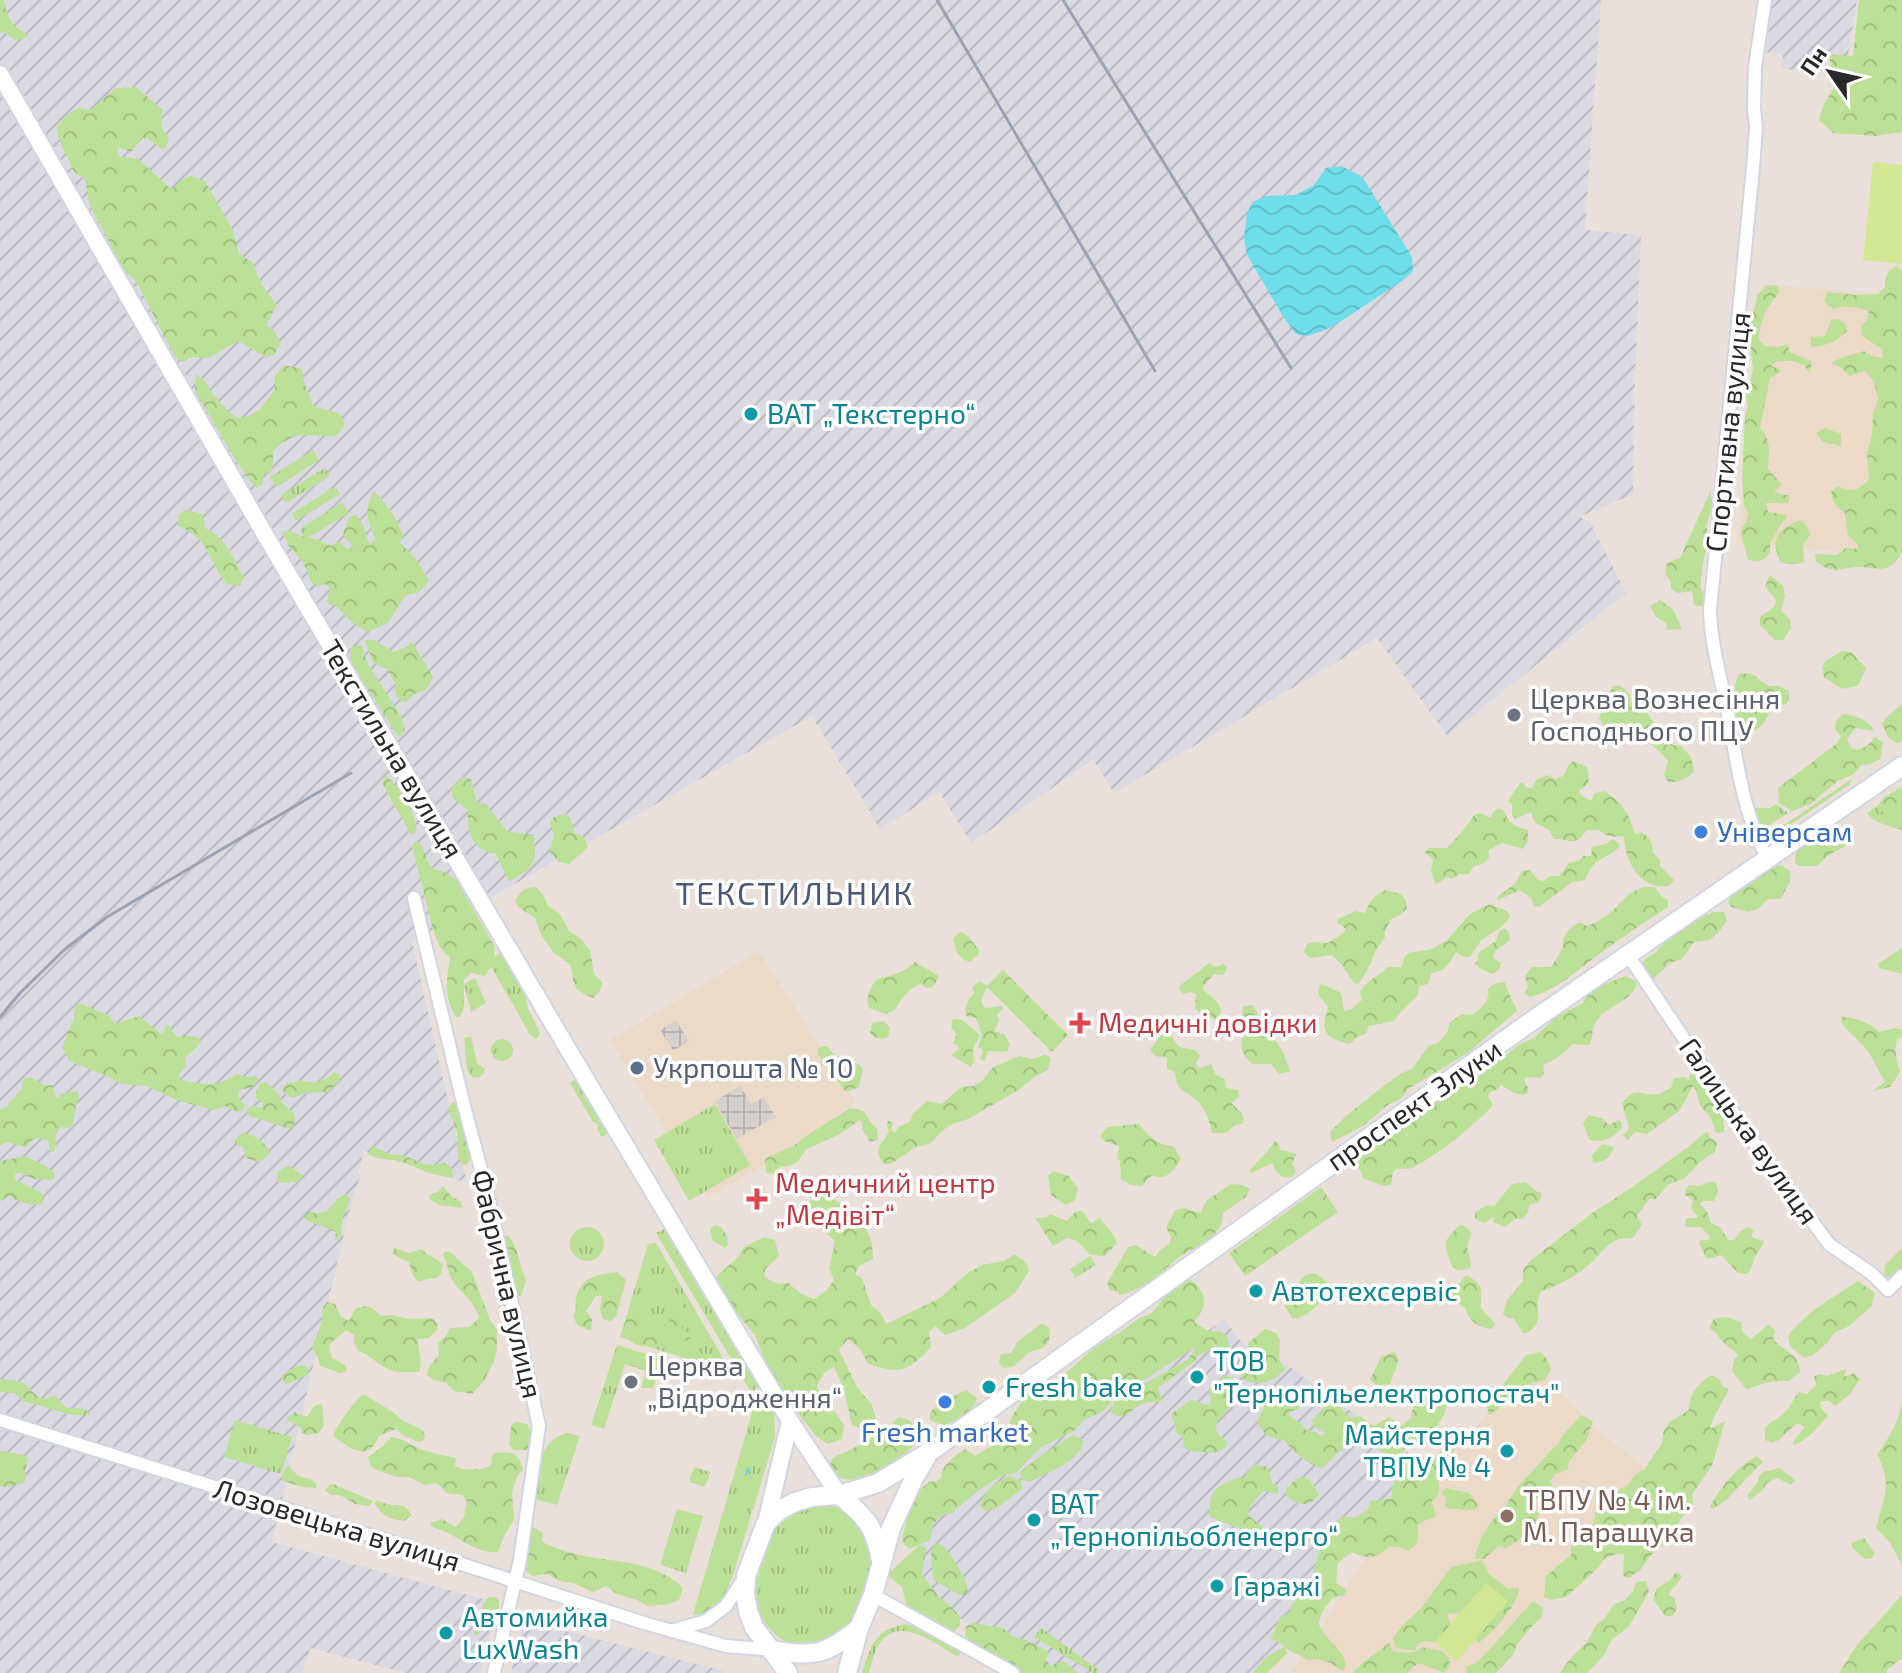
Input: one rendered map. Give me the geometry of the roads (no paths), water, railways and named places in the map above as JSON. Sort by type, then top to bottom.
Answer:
[{"type":"main road","name":"проспект Злуки","points":[[839,1495],[878,1483],[931,1451],[1401,1113],[1902,766]]},
{"type":"main road","name":"проспект Злуки","points":[[882,1563],[891,1528],[931,1451]]},
{"type":"main road","points":[[788,1673],[754,1627],[745,1594],[746,1576],[766,1523],[780,1510],[812,1497],[839,1495],[872,1527],[882,1563],[847,1673]]},
{"type":"main road","points":[[773,1650],[803,1655],[830,1649],[859,1628]]},
{"type":"street","name":"Спортивна вулиця","points":[[1765,0],[1755,67],[1753,168],[1710,610],[1713,643],[1742,787],[1754,831],[1767,857]]},
{"type":"street","name":"Текстильна вулиця","points":[[0,74],[267,538],[790,1421],[839,1495]]},
{"type":"street","name":"Фабрична вулиця","points":[[414,898],[488,1196],[539,1426],[520,1560],[494,1673]]},
{"type":"street","name":"Галицька вулиця","points":[[1628,955],[1745,1130],[1829,1244],[1872,1274],[1888,1290],[1902,1276]]},
{"type":"street","name":"Лозовецька вулиця","points":[[0,1420],[726,1646],[773,1650]]},
{"type":"street","points":[[766,1523],[790,1421]]},
{"type":"street","points":[[674,1630],[706,1621],[726,1606],[746,1576]]},
{"type":"street","points":[[873,1595],[1013,1673]]},
{"type":"water","points":[[1341,166],[1361,176],[1370,189],[1412,257],[1413,271],[1332,327],[1308,336],[1296,334],[1247,255],[1244,238],[1247,213],[1253,202],[1266,196],[1296,195],[1314,185],[1326,168]]},
{"type":"waterway","points":[[746,1474],[748,1470]]},
{"type":"railway","points":[[937,0],[1155,371]]},
{"type":"railway","points":[[1063,0],[1291,368]]},
{"type":"railway","points":[[0,1017],[64,950],[107,917],[351,773]]},
{"type":"place","name":"ВАТ „Текстерно“","points":[[751,414]]},
{"type":"place","name":"Церква Вознесіння Господнього ПЦУ","points":[[1514,715]]},
{"type":"place","name":"Універсам","points":[[1701,832]]},
{"type":"place","name":"Медичні довідки","points":[[1080,1023]]},
{"type":"place","name":"Укрпошта № 10","points":[[637,1068]]},
{"type":"place","name":"Медичний центр „Медівіт“","points":[[757,1199]]},
{"type":"place","name":"Автотехсервіс","points":[[1256,1291]]},
{"type":"place","name":"ТОВ \"Тернопільелектропостач\"","points":[[1197,1377]]},
{"type":"place","name":"Церква „Відродження“","points":[[631,1382]]},
{"type":"place","name":"Fresh bake","points":[[989,1387]]},
{"type":"place","name":"Fresh market","points":[[945,1402]]},
{"type":"place","name":"Майстерня ТВПУ № 4","points":[[1507,1451]]},
{"type":"place","name":"ТВПУ № 4 ім. М. Паращука","points":[[1507,1516]]},
{"type":"place","name":"ВАТ „Тернопільобленерго“","points":[[1034,1520]]},
{"type":"place","name":"Гаражі","points":[[1217,1586]]},
{"type":"place","name":"Автомийка LuxWash","points":[[446,1633]]},
{"type":"district","name":"ТЕКСТИЛЬНИК","points":[[795,894]]}]
